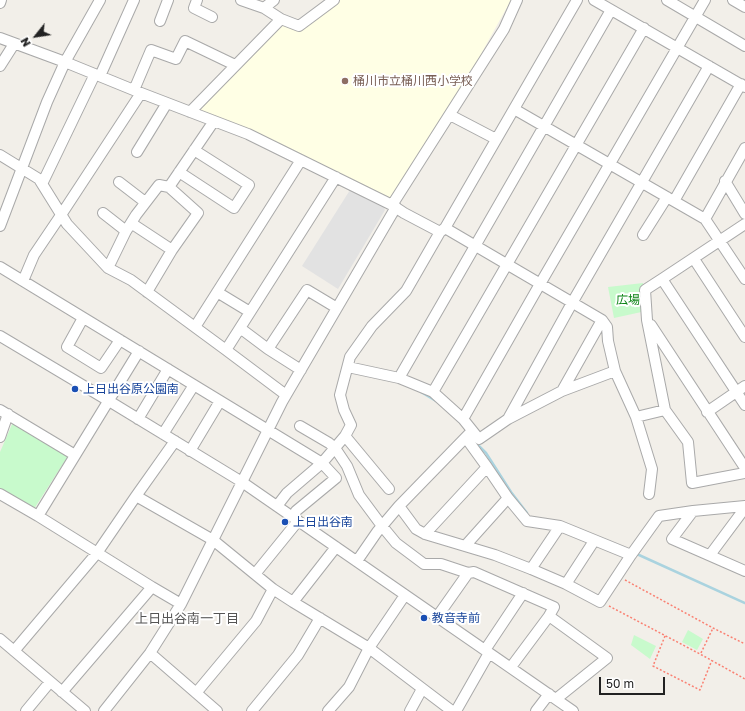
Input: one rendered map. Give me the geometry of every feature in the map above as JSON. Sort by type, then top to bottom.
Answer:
[{"type":"street","points":[[0,226],[46,102],[65,62],[100,0]]},
{"type":"street","points":[[42,184],[134,0]]},
{"type":"street","points":[[160,21],[168,0]]},
{"type":"street","points":[[197,0],[194,8],[212,17]]},
{"type":"street","points":[[240,0],[264,8],[299,26],[334,0]]},
{"type":"street","points":[[264,8],[274,0]]},
{"type":"street","points":[[104,711],[150,653],[181,604],[286,396],[394,206],[504,29],[517,0]]},
{"type":"street","points":[[276,506],[287,493],[322,463],[345,436],[351,425],[344,410],[340,395],[350,357],[372,326],[406,291],[577,0]]},
{"type":"street","points":[[594,0],[743,85],[670,199],[644,235]]},
{"type":"street","points":[[667,0],[745,46]]},
{"type":"street","points":[[463,419],[705,0]]},
{"type":"street","points":[[733,0],[745,7]]},
{"type":"street","points":[[399,378],[611,10]]},
{"type":"street","points":[[190,112],[281,18]]},
{"type":"street","points":[[433,392],[644,28]]},
{"type":"street","points":[[0,38],[248,134],[475,246],[602,320],[607,327],[608,341],[616,371],[636,417],[652,469],[649,494]]},
{"type":"street","points":[[23,281],[34,255],[61,215],[138,92],[151,50],[176,59],[185,41],[235,65]]},
{"type":"street","points":[[0,66],[14,44]]},
{"type":"street","points":[[508,420],[572,303],[709,66]]},
{"type":"street","points":[[137,152],[167,103]]},
{"type":"street","points":[[514,109],[704,219],[745,279]]},
{"type":"street","points":[[450,115],[496,139]]},
{"type":"street","points":[[169,187],[214,121]]},
{"type":"street","points":[[704,219],[745,148]]},
{"type":"street","points":[[179,172],[234,208],[248,185],[194,150]]},
{"type":"street","points":[[0,155],[39,179],[67,224],[108,268],[131,280],[286,396]]},
{"type":"street","points":[[195,327],[301,160]]},
{"type":"street","points":[[226,350],[336,177]]},
{"type":"street","points":[[725,181],[745,214]]},
{"type":"street","points":[[119,182],[145,202]]},
{"type":"street","points":[[108,268],[128,227],[145,202],[159,185],[169,187],[198,213],[172,250],[147,292]]},
{"type":"street","points":[[103,213],[172,250]]},
{"type":"street","points":[[745,224],[720,242],[645,290],[647,320],[665,410],[688,442],[692,483],[745,473]]},
{"type":"street","points":[[694,259],[745,337]]},
{"type":"street","points":[[0,267],[322,463],[336,478],[296,511],[295,519],[255,574]]},
{"type":"street","points":[[662,280],[741,389],[745,405]]},
{"type":"street","points":[[268,349],[307,290],[337,308]]},
{"type":"street","points":[[217,292],[250,312]]},
{"type":"street","points":[[83,318],[66,346],[101,368],[120,340]]},
{"type":"street","points":[[562,390],[602,320]]},
{"type":"street","points":[[647,320],[745,468]]},
{"type":"street","points":[[240,328],[268,349],[301,370]]},
{"type":"street","points":[[0,336],[242,482],[573,711]]},
{"type":"street","points":[[38,516],[139,351]]},
{"type":"street","points":[[348,366],[399,378],[433,392],[463,419],[469,435],[487,467],[508,498],[527,521],[560,526],[631,555]]},
{"type":"street","points":[[138,419],[168,369]]},
{"type":"street","points":[[469,435],[479,439],[508,420],[562,390],[616,371]]},
{"type":"street","points":[[163,434],[194,385]]},
{"type":"street","points":[[707,412],[741,389]]},
{"type":"street","points":[[190,450],[220,401]]},
{"type":"street","points":[[636,417],[665,410]]},
{"type":"street","points":[[0,437],[4,412],[75,455]]},
{"type":"street","points":[[300,426],[335,448],[347,466],[359,496],[382,526],[396,542],[424,564],[441,564],[468,573],[474,572],[554,607],[511,668]]},
{"type":"street","points":[[357,561],[376,532],[399,506],[469,435]]},
{"type":"street","points":[[345,436],[388,488]]},
{"type":"street","points":[[14,651],[97,553],[175,441]]},
{"type":"street","points":[[425,534],[487,467]]},
{"type":"street","points":[[0,494],[181,604]]},
{"type":"street","points":[[136,496],[213,540],[273,589],[369,648],[452,711]]},
{"type":"street","points":[[465,546],[508,498]]},
{"type":"street","points":[[399,506],[416,529],[425,534],[495,555],[566,584],[600,602],[659,516],[692,511],[745,507]]},
{"type":"street","points":[[710,556],[745,507]]},
{"type":"street","points":[[692,511],[672,539],[745,571]]},
{"type":"street","points":[[531,569],[560,526]]},
{"type":"street","points":[[566,584],[594,541]]},
{"type":"street","points":[[293,602],[336,547]]},
{"type":"street","points":[[437,617],[468,573]]},
{"type":"street","points":[[62,692],[152,587]]},
{"type":"street","points":[[196,693],[256,621],[273,589]]},
{"type":"street","points":[[456,711],[487,652],[523,593]]},
{"type":"street","points":[[328,711],[349,687],[369,648],[405,595]]},
{"type":"street","points":[[536,711],[552,696],[607,658],[549,616]]},
{"type":"street","points":[[252,711],[298,655],[320,618]]},
{"type":"street","points":[[0,639],[84,711]]},
{"type":"street","points":[[150,653],[196,693],[210,709]]},
{"type":"street","points":[[26,711],[50,682]]},
{"type":"street","points":[[410,711],[422,688]]},
{"type":"path","points":[[617,576],[745,644]]},
{"type":"path","points":[[600,602],[665,635],[745,679]]},
{"type":"path","points":[[700,654],[713,628]]},
{"type":"path","points":[[665,635],[653,666],[700,690],[712,660]]},
{"type":"shaded area","name":"桶川市立桶川西小学校","points":[[339,0],[511,0],[482,52],[483,56],[392,198],[388,200],[229,121],[199,110],[198,107],[283,23],[296,31]]},
{"type":"shaded area","points":[[350,190],[383,206],[385,210],[338,289],[302,266]]},
{"type":"green space","name":"広場","points":[[643,283],[646,311],[614,318],[608,287]]},
{"type":"green space","points":[[13,422],[68,456],[34,509],[0,490],[0,452]]},
{"type":"green space","points":[[688,630],[703,639],[697,650],[682,642]]},
{"type":"green space","points":[[634,635],[656,646],[650,659],[631,645]]},
{"type":"waterway","points":[[421,392],[436,401]]},
{"type":"waterway","points":[[476,443],[486,453],[511,492],[527,513]]},
{"type":"waterway","points":[[639,555],[745,603]]},
{"type":"place","name":"桶川市立桶川西小学校","points":[[345,81]]},
{"type":"place","name":"上日出谷原公園南","points":[[75,389]]},
{"type":"place","name":"上日出谷南","points":[[285,522]]},
{"type":"place","name":"教音寺前","points":[[424,618]]},
{"type":"district","name":"上日出谷南一丁目","points":[[187,619]]}]
